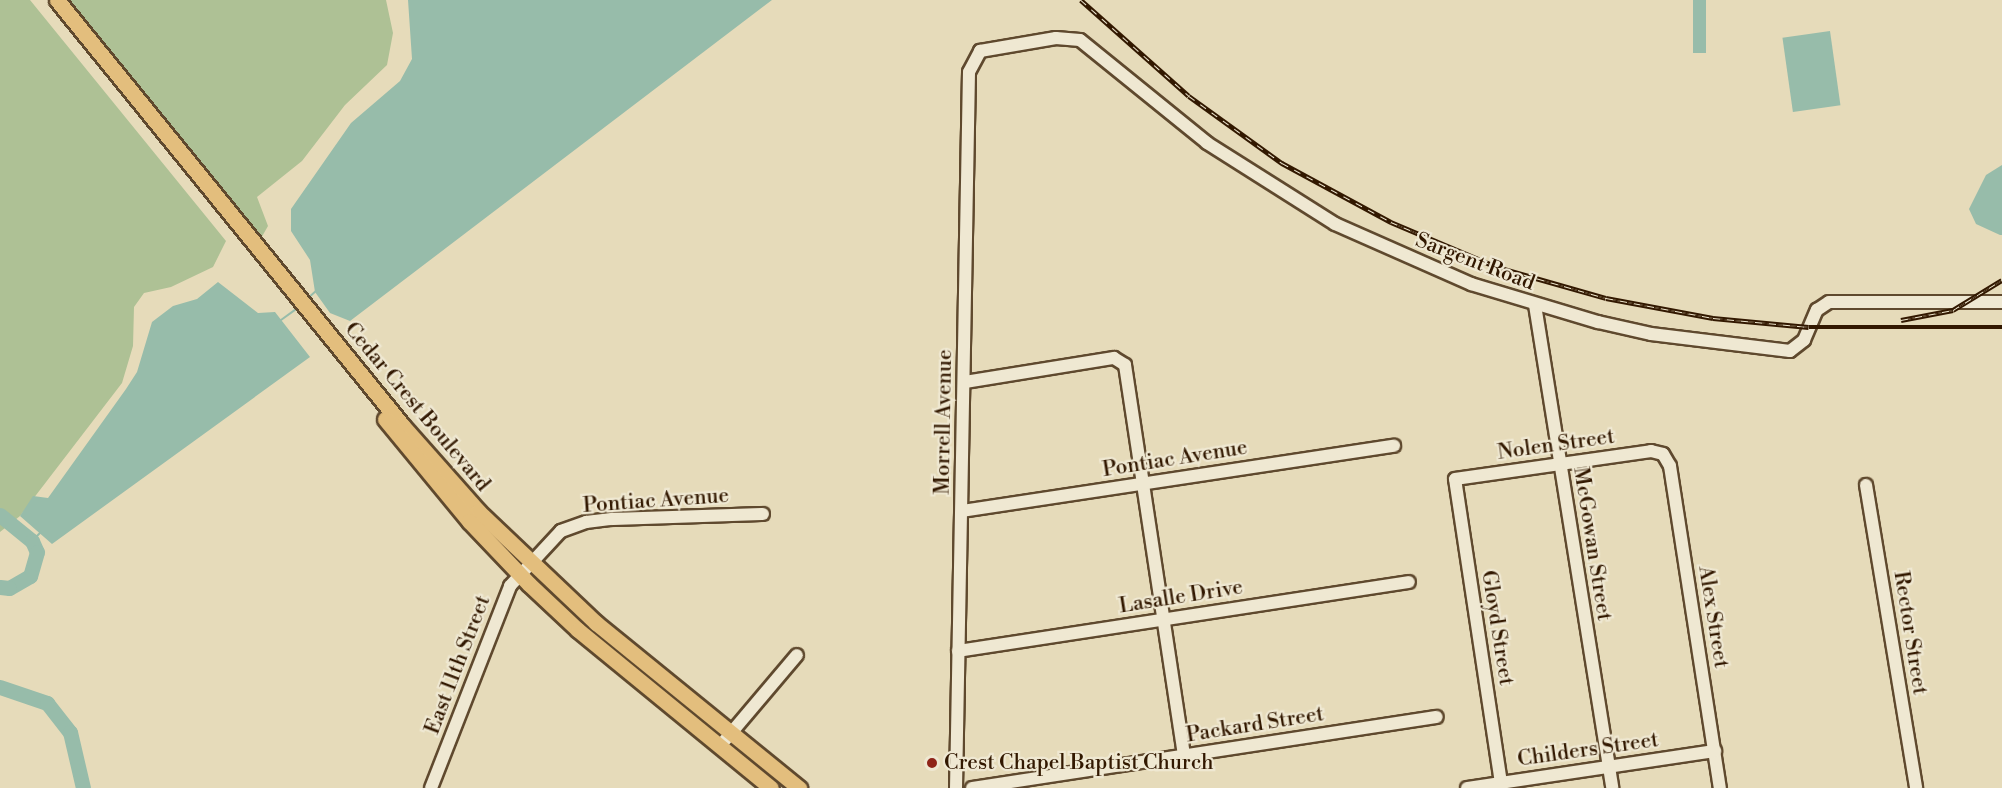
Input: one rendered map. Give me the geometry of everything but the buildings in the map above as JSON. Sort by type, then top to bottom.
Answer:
[{"type":"main road","name":"Cedar Crest Boulevard","points":[[44,0],[398,428],[531,564],[596,623],[799,788]]},
{"type":"main road","name":"Cedar Crest Boulevard","points":[[57,0],[398,428],[469,521],[520,575],[579,630],[771,788]]},
{"type":"street","name":"Sargent Road","points":[[974,57],[988,47],[1056,38],[1080,40],[1207,143],[1335,224],[1424,265],[1535,305],[1651,334],[1783,351],[1798,348],[1817,310],[1829,302],[2002,302]]},
{"type":"street","name":"Morrell Avenue","points":[[956,788],[969,72],[974,57]]},
{"type":"street","name":"McGowan Street","points":[[1535,305],[1612,788]]},
{"type":"street","points":[[964,382],[1121,360],[1165,620],[1184,755]]},
{"type":"street","name":"Pontiac Avenue","points":[[962,511],[1394,446]]},
{"type":"street","name":"Nolen Street","points":[[1455,479],[1651,451],[1663,454]]},
{"type":"street","name":"Alex Street","points":[[1663,454],[1670,466],[1720,788]]},
{"type":"street","name":"Gloyd Street","points":[[1455,479],[1501,783]]},
{"type":"street","name":"Rector Street","points":[[1866,484],[1916,788]]},
{"type":"street","name":"Pontiac Avenue","points":[[531,564],[561,531],[586,522],[763,514]]},
{"type":"street","name":"East 11th Street","points":[[431,788],[510,586],[531,564]]},
{"type":"street","name":"Lasalle Drive","points":[[958,651],[1409,582]]},
{"type":"street","points":[[720,746],[797,655]]},
{"type":"street","name":"Packard Street","points":[[972,788],[1437,717]]},
{"type":"street","name":"Childers Street","points":[[1467,788],[1715,751]]},
{"type":"shaded area","points":[[0,0],[30,0],[226,241],[213,267],[171,287],[144,293],[134,307],[133,346],[122,383],[20,516],[0,532]]},
{"type":"shaded area","points":[[65,0],[386,0],[393,33],[387,65],[345,105],[302,161],[257,197],[268,226],[260,240]]},
{"type":"shaded area","points":[[408,0],[772,0],[350,321],[330,313],[315,292],[310,260],[291,231],[291,209],[351,123],[400,81],[412,59]]},
{"type":"shaded area","points":[[1693,0],[1706,0],[1706,53],[1693,53]]},
{"type":"shaded area","points":[[1830,31],[1840,105],[1793,112],[1782,38]]},
{"type":"shaded area","points":[[2002,165],[2002,235],[2000,235],[1976,224],[1969,209],[1986,175]]},
{"type":"shaded area","points":[[218,282],[258,313],[275,312],[310,357],[52,544],[20,516],[33,496],[48,498],[126,389],[137,372],[152,322],[173,306],[197,299]]},
{"type":"waterway","points":[[307,299],[316,291]]},
{"type":"waterway","points":[[281,320],[296,309]]},
{"type":"waterway","points":[[0,515],[32,541],[37,552],[30,576],[9,588],[0,587]]},
{"type":"waterway","points":[[32,541],[41,532]]},
{"type":"waterway","points":[[0,687],[47,703],[70,732],[83,788]]},
{"type":"railway","points":[[1081,0],[1189,96],[1282,163],[1391,222],[1497,267],[1606,298],[1713,318],[1809,327],[2002,327]]},
{"type":"railway","points":[[1901,320],[1953,310],[2002,280]]},
{"type":"place","name":"Crest Chapel Baptist Church","points":[[932,763]]}]
